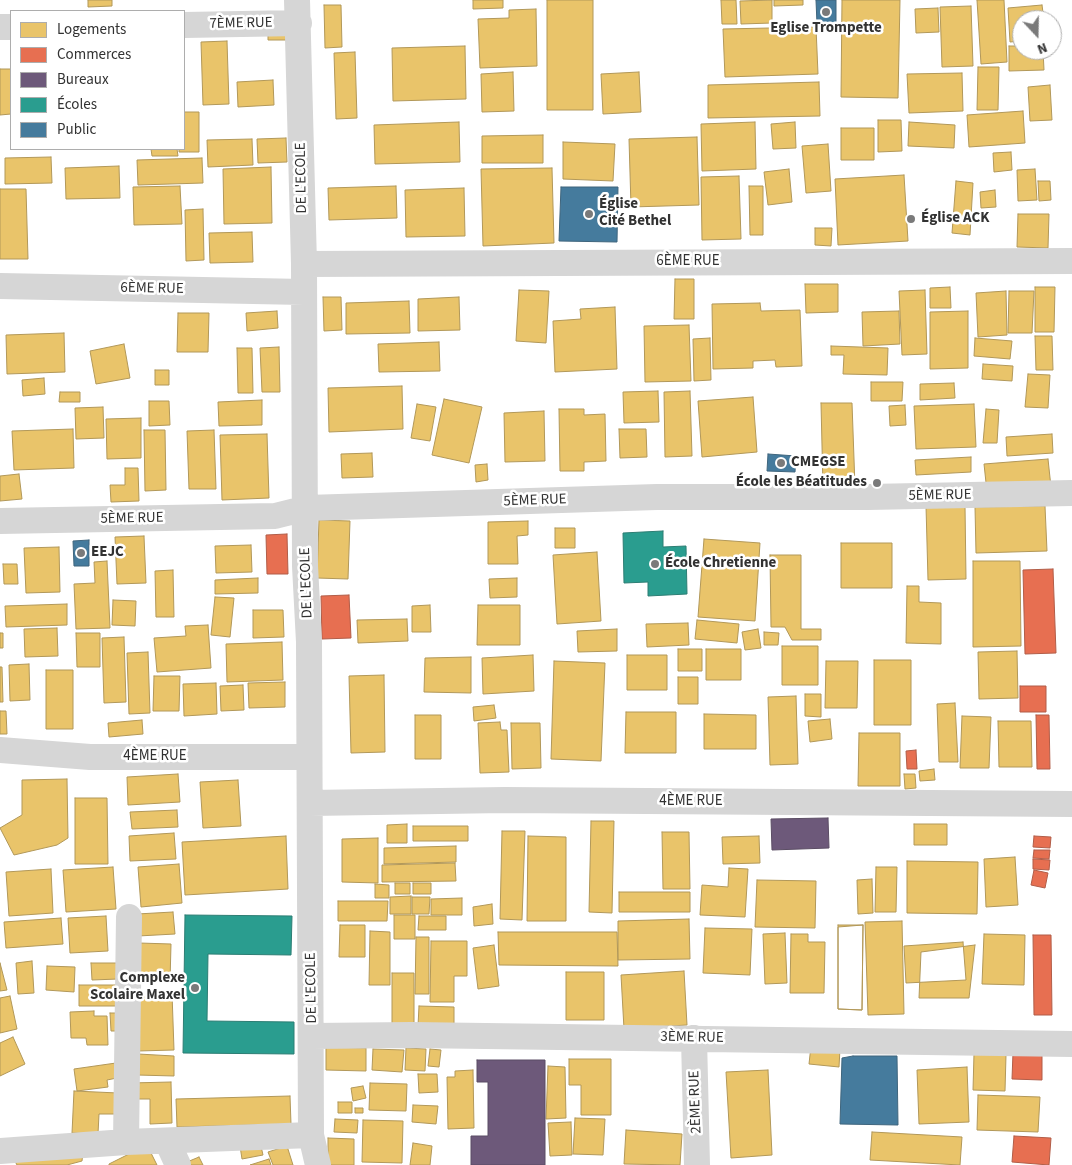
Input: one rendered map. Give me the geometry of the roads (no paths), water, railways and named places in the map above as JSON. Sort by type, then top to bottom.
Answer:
[{"type":"street","name":"7ÈME RUE","points":[[185,25],[298,11]]},
{"type":"street","name":"DE L'ECOLE","points":[[298,11],[304,264],[307,508],[305,566],[309,642],[311,1136],[318,1165]]},
{"type":"street","name":"6ÈME RUE","points":[[304,264],[1072,260]]},
{"type":"street","name":"6ÈME RUE","points":[[0,286],[304,292]]},
{"type":"street","name":"5ÈME RUE","points":[[0,521],[275,516],[307,508],[656,497],[868,497],[1072,494]]},
{"type":"street","name":"4ÈME RUE","points":[[0,750],[90,757],[309,757]]},
{"type":"street","name":"4ÈME RUE","points":[[310,803],[505,800],[1072,804]]},
{"type":"street","points":[[126,1142],[129,917]]},
{"type":"street","name":"3ÈME RUE","points":[[312,1036],[694,1038],[1072,1044]]},
{"type":"street","name":"2ÈME RUE","points":[[694,1038],[697,1165]]},
{"type":"street","points":[[0,1151],[93,1155],[126,1142],[311,1136]]},
{"type":"street","points":[[167,1141],[178,1165]]},
{"type":"street","points":[[0,1158],[10,1165]]},
{"type":"place","name":"Eglise Trompette","points":[[826,12]]},
{"type":"place","name":"Église Cité Bethel","points":[[589,214]]},
{"type":"place","name":"Église ACK","points":[[911,219]]},
{"type":"place","name":"CMEGSE","points":[[781,463]]},
{"type":"place","name":"École les Béatitudes","points":[[877,483]]},
{"type":"place","name":"EEJC","points":[[81,553]]},
{"type":"place","name":"École Chretienne","points":[[655,564]]},
{"type":"place","name":"Complexe Scolaire Maxel","points":[[195,988]]}]
